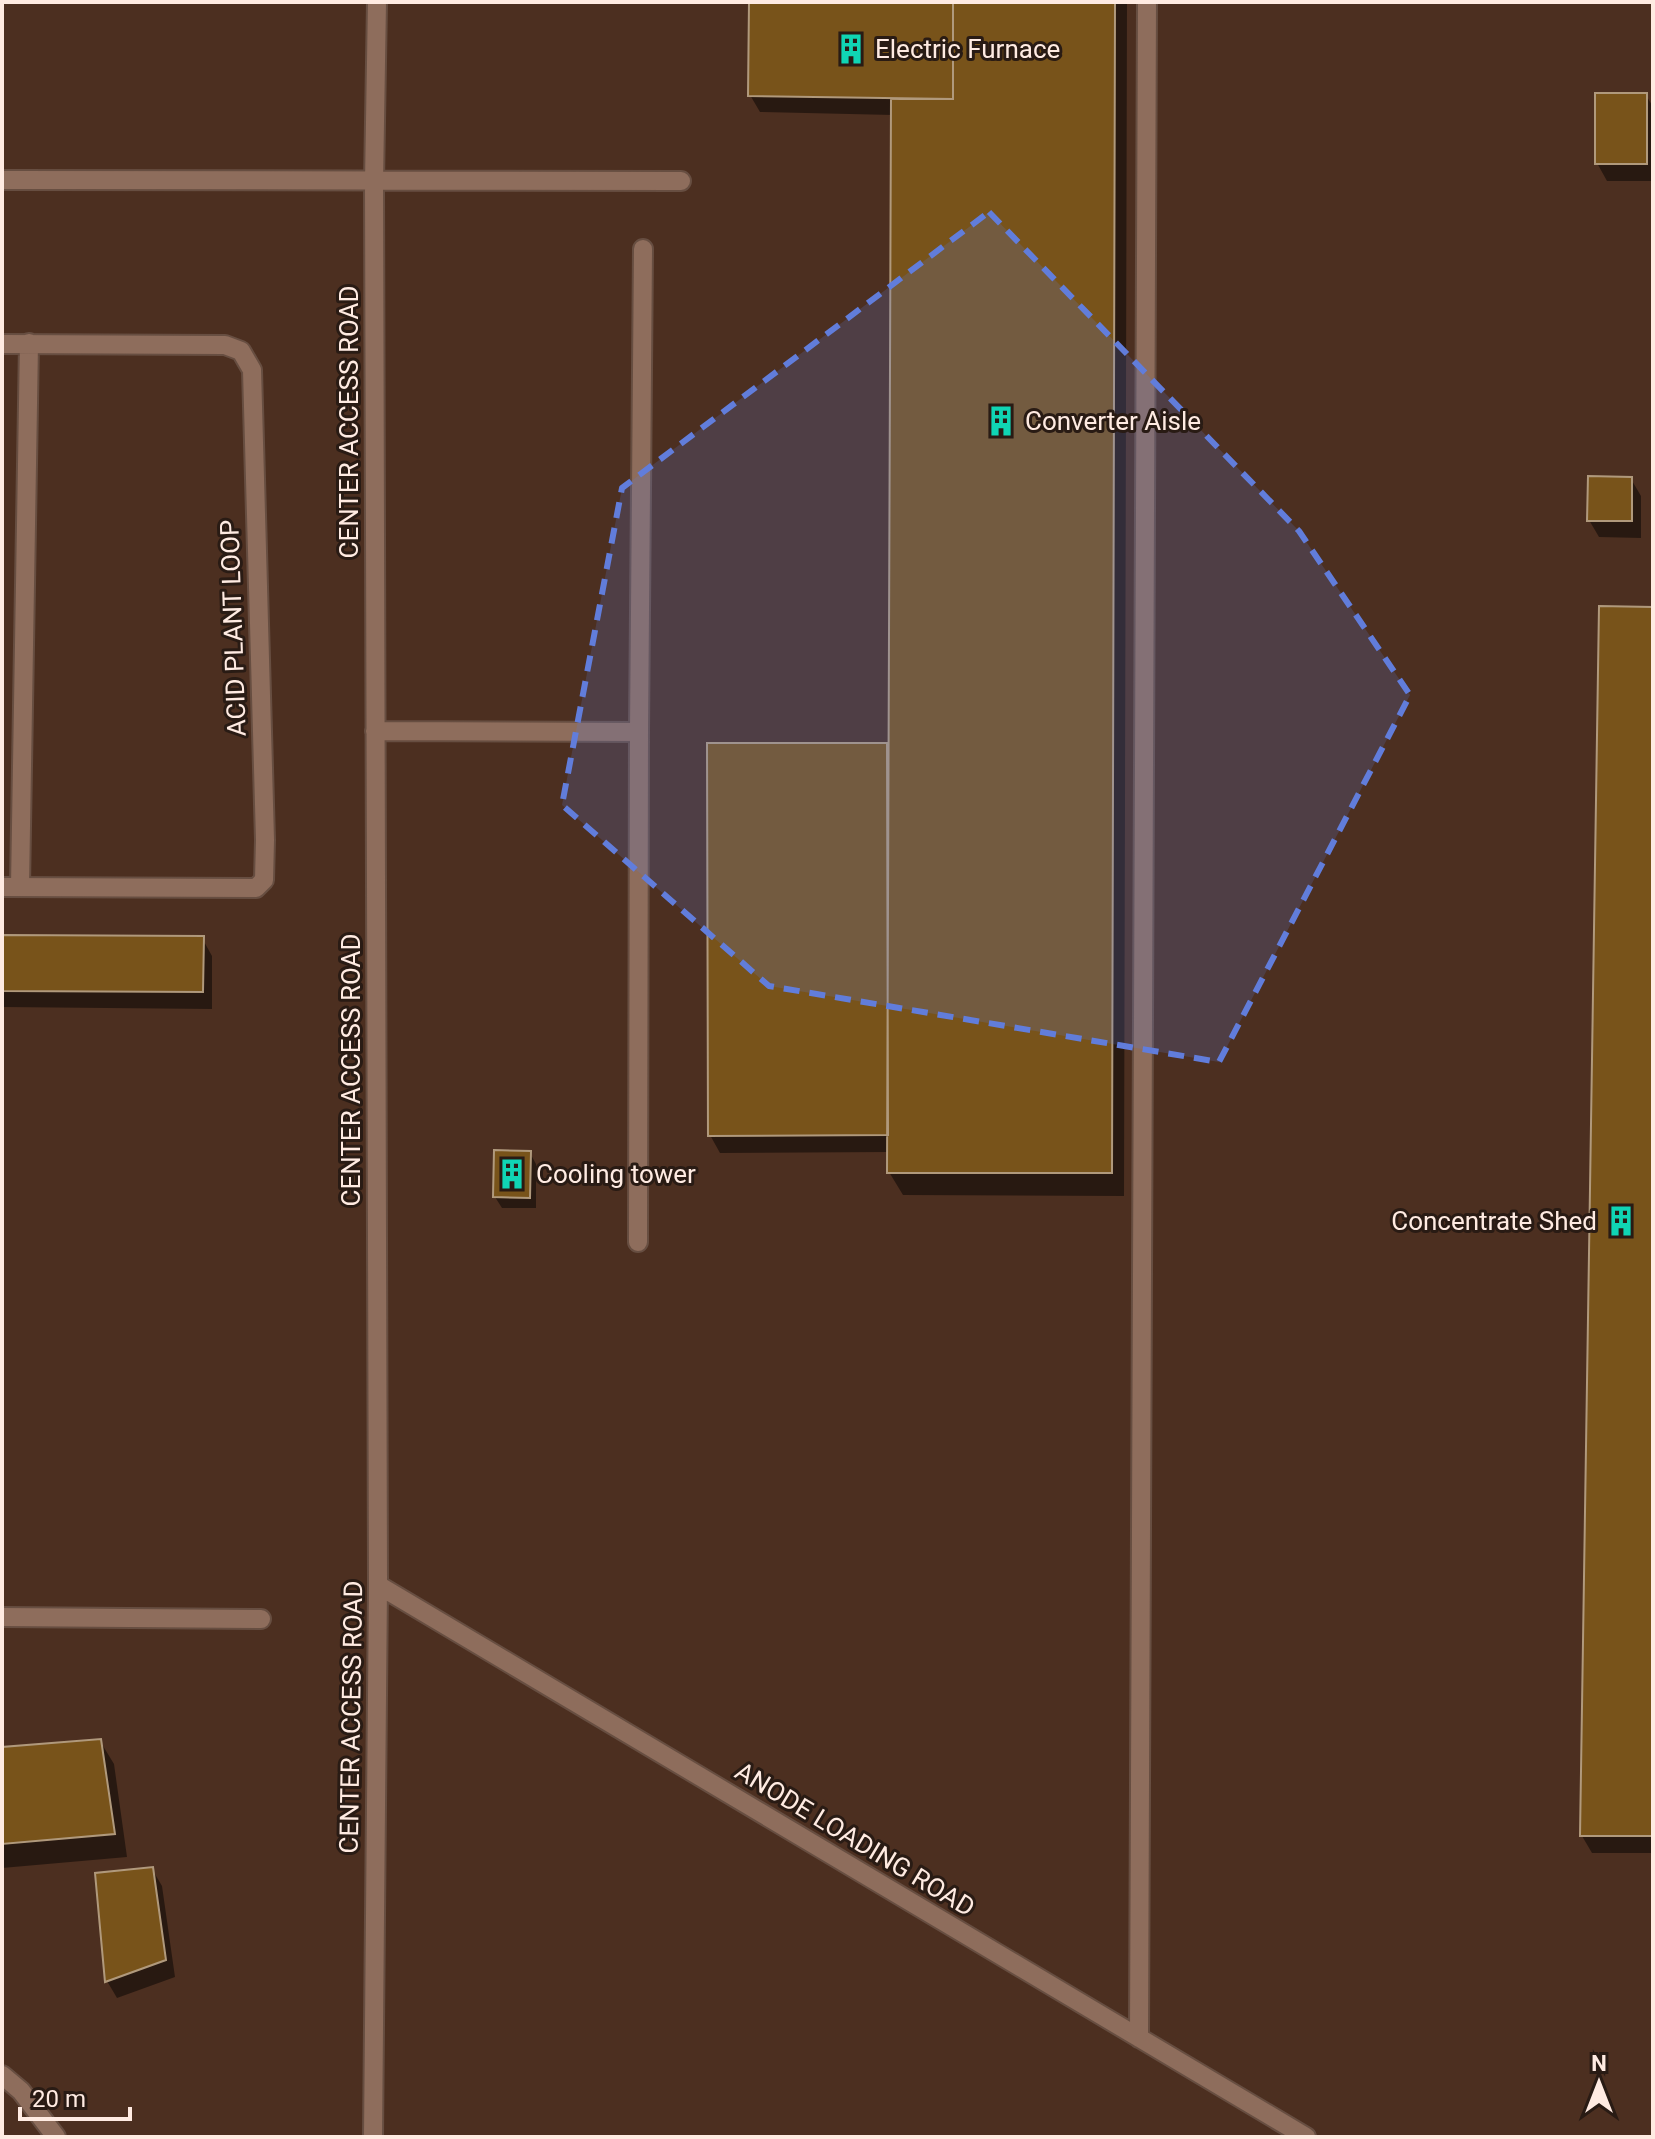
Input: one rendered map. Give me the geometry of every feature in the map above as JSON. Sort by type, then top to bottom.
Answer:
[{"type":"lane","name":"CENTER ACCESS ROAD","points":[[373,2137],[378,1585],[374,182],[377,2]]},
{"type":"lane","points":[[1139,2038],[1147,2]]},
{"type":"lane","points":[[2,180],[681,181]]},
{"type":"lane","points":[[638,1242],[643,249]]},
{"type":"lane","points":[[11,887],[29,343]]},
{"type":"lane","name":"ACID PLANT LOOP","points":[[2,344],[225,345],[241,351],[252,370],[265,840],[264,880],[256,888],[11,887]]},
{"type":"lane","points":[[375,731],[639,732]]},
{"type":"lane","name":"ANODE LOADING ROAD","points":[[378,1585],[1306,2137]]},
{"type":"lane","points":[[2,1617],[261,1619]]},
{"type":"lane","points":[[2,2075],[21,2091],[56,2137]]},
{"type":"highlighted area","points":[[989,212],[1299,531],[1410,695],[1219,1062],[769,986],[562,805],[622,488]]},
{"type":"building","name":"Electric Furnace","points":[[749,2],[953,2],[953,99],[748,96]]},
{"type":"building","name":"Converter Aisle","points":[[953,2],[1115,2],[1112,1173],[887,1173],[891,99],[953,99]]},
{"type":"building","points":[[1595,93],[1647,93],[1647,164],[1595,164]]},
{"type":"building","points":[[1588,476],[1632,477],[1632,521],[1587,521]]},
{"type":"building","name":"Concentrate Shed","points":[[1599,606],[1653,607],[1653,1836],[1580,1836]]},
{"type":"building","points":[[707,743],[887,743],[888,1135],[708,1136]]},
{"type":"building","points":[[2,935],[204,936],[203,992],[2,991]]},
{"type":"building","name":"Cooling tower","points":[[494,1150],[531,1151],[530,1198],[493,1197]]},
{"type":"building","points":[[101,1739],[115,1834],[2,1844],[2,1747]]},
{"type":"building","points":[[153,1867],[166,1960],[105,1982],[95,1873]]},
{"type":"place","name":"Electric Furnace","points":[[851,49]]},
{"type":"place","name":"Converter Aisle","points":[[1001,421]]},
{"type":"place","name":"Cooling tower","points":[[512,1174]]},
{"type":"place","name":"Concentrate Shed","points":[[1621,1221]]}]
